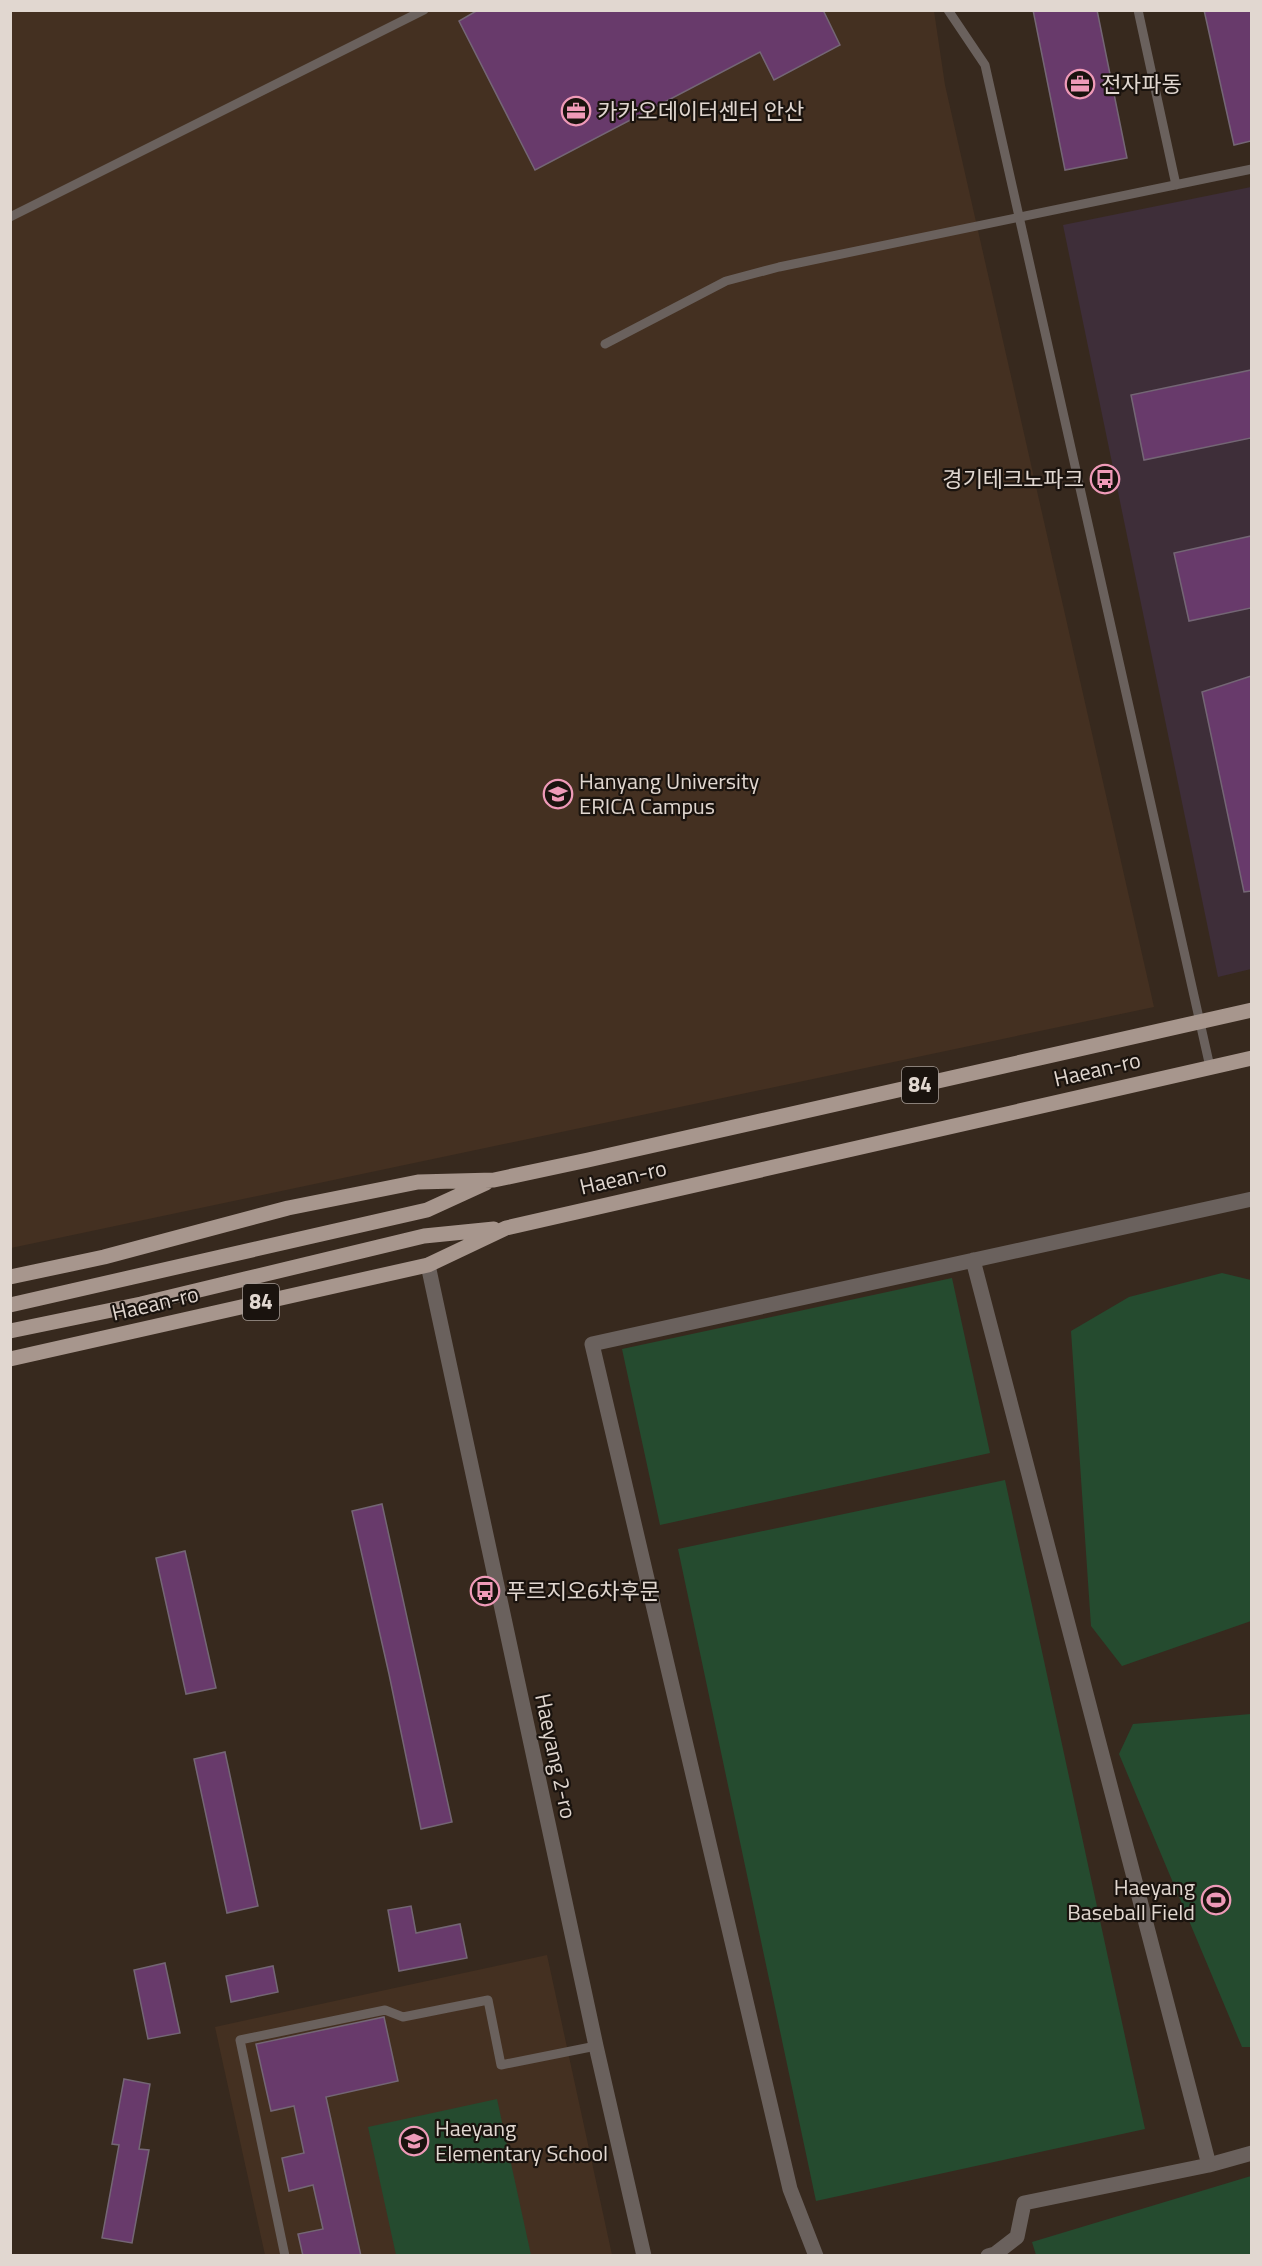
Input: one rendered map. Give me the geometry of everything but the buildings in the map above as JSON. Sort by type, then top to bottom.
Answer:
[{"type":"main road","name":"Haean-ro","points":[[10,1277],[104,1257],[288,1208],[418,1182],[494,1180],[1251,1010]]},
{"type":"main road","name":"Haean-ro","points":[[10,1359],[428,1265],[506,1228],[1251,1058]]},
{"type":"main road","points":[[10,1305],[427,1210],[494,1180]]},
{"type":"main road","points":[[10,1331],[141,1304],[424,1236],[506,1228]]},
{"type":"street","points":[[816,2256],[790,2190],[592,1344],[1251,1199]]},
{"type":"street","points":[[973,1260],[1209,2165]]},
{"type":"street","name":"Haeyang 2-ro","points":[[428,1265],[596,2046],[645,2256]]},
{"type":"street","points":[[988,2256],[995,2254],[1017,2237],[1024,2203],[1209,2165],[1251,2153]]},
{"type":"lane","points":[[10,217],[424,10]]},
{"type":"lane","points":[[948,10],[985,65],[1210,1067]]},
{"type":"lane","points":[[1138,10],[1176,185]]},
{"type":"lane","points":[[604,344],[726,282],[779,267],[1251,170]]},
{"type":"lane","points":[[285,2256],[240,2040],[385,2010],[403,2017],[488,2000],[501,2065],[596,2046]]},
{"type":"shaded area","name":"Hanyang University ERICA Campus","points":[[10,11],[934,11],[945,85],[1154,1007],[11,1248]]},
{"type":"shaded area","points":[[1251,187],[1251,969],[1218,977],[1063,225]]},
{"type":"shaded area","name":"Haeyang Elementary School","points":[[547,1955],[612,2255],[265,2255],[215,2027]]},
{"type":"green space","points":[[1222,1273],[1251,1280],[1251,1621],[1122,1666],[1091,1626],[1071,1331],[1129,1297]]},
{"type":"green space","points":[[952,1278],[990,1453],[660,1525],[622,1349]]},
{"type":"green space","points":[[1005,1480],[1145,2129],[816,2201],[678,1549]]},
{"type":"green space","name":"Haeyang Baseball Field","points":[[1252,1714],[1251,2047],[1242,2047],[1119,1754],[1133,1724]]},
{"type":"green space","points":[[497,2099],[531,2255],[396,2255],[368,2127]]},
{"type":"green space","points":[[1251,2176],[1251,2255],[1036,2255],[1032,2242]]},
{"type":"place","name":"전자파동","points":[[1080,84]]},
{"type":"place","name":"카카오데이터센터 안산","points":[[576,111]]},
{"type":"place","name":"경기테크노파크","points":[[1105,479]]},
{"type":"place","name":"Hanyang University ERICA Campus","points":[[558,794]]},
{"type":"place","name":"푸르지오6차후문","points":[[485,1591]]},
{"type":"place","name":"Haeyang Baseball Field","points":[[1216,1900]]},
{"type":"place","name":"Haeyang Elementary School","points":[[414,2141]]}]
